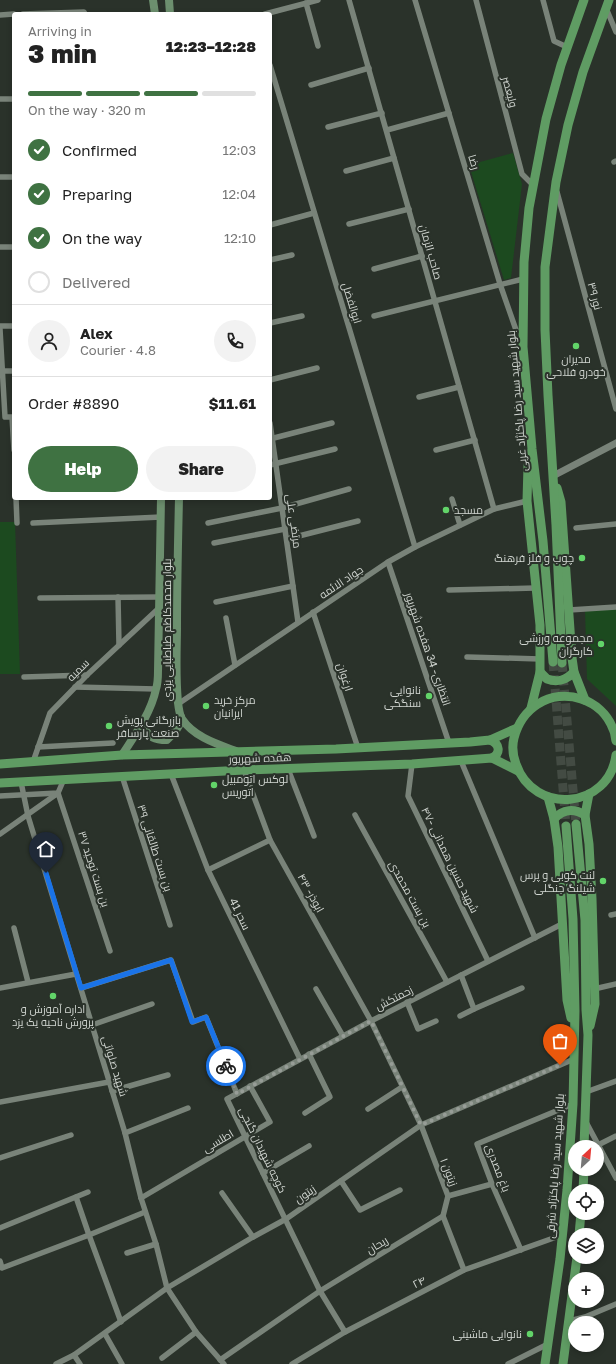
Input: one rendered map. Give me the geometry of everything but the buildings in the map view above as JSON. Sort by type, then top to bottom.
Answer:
[{"type":"main road","points":[[153,0],[155,12]]},
{"type":"main road","points":[[169,0],[170,12]]},
{"type":"main road","name":"بلوار شهید سید رضا پاکنژاد غربی","points":[[553,476],[557,663],[532,449],[523,347],[523,279],[527,224],[546,119],[567,47],[584,0]]},
{"type":"main road","points":[[585,700],[574,672],[561,502],[553,476],[546,345],[545,267],[556,187],[568,125],[583,72],[608,4]]},
{"type":"main road","points":[[531,708],[540,672],[540,625],[527,501],[528,466],[532,449]]},
{"type":"main road","name":"بلوار محمدکاظم طباطبایی یزدی","points":[[122,755],[141,725],[156,689],[158,671],[161,500]]},
{"type":"main road","name":"بلوار محمدکاظم طباطبایی یزدی","points":[[178,500],[176,671],[178,704],[181,717]]},
{"type":"main road","points":[[540,672],[547,680],[558,681],[568,678],[574,672]]},
{"type":"main road","points":[[616,722],[595,705],[585,700],[571,696],[557,696],[543,700],[531,708],[523,717],[517,728],[513,742],[514,757],[518,771],[526,782],[536,791],[548,797],[562,800],[576,799],[589,794],[600,786],[609,776],[616,760]]},
{"type":"main road","points":[[604,713],[613,728],[616,740]]},
{"type":"main road","points":[[141,725],[148,735],[156,740],[167,740],[181,723],[181,717]]},
{"type":"main road","points":[[181,717],[191,729],[203,737],[238,752]]},
{"type":"main road","name":"هفده شهریور","points":[[0,764],[122,755],[358,748],[449,743],[490,740],[517,728]]},
{"type":"main road","points":[[490,740],[495,742],[499,751],[497,756],[492,758]]},
{"type":"main road","points":[[492,758],[518,771]]},
{"type":"main road","name":"هفده شهریور","points":[[0,783],[244,770],[412,764],[492,758]]},
{"type":"main road","points":[[588,1037],[595,1004],[592,899],[589,844],[585,815],[589,794]]},
{"type":"main road","points":[[548,797],[554,819],[558,848],[567,1000],[574,1035]]},
{"type":"main road","points":[[554,819],[558,815],[569,810],[575,810],[585,815]]},
{"type":"main road","points":[[576,824],[584,920],[588,1037],[584,1140]]},
{"type":"main road","name":"بلوار شهید سید رضا پاکنژاد شرقی","points":[[545,1364],[562,1235],[573,1104],[575,1011],[573,918],[566,826]]},
{"type":"main road","points":[[570,1316],[576,1264]]},
{"type":"main road","points":[[563,1364],[568,1328]]},
{"type":"street","points":[[272,12],[318,0]]},
{"type":"street","name":"صاحب الزمان","points":[[349,0],[494,509]]},
{"type":"street","name":"رضا","points":[[415,0],[500,284],[516,330]]},
{"type":"street","name":"ولیعصر","points":[[476,0],[522,174],[533,185]]},
{"type":"street","points":[[544,0],[554,40],[567,47]]},
{"type":"street","points":[[306,3],[318,46]]},
{"type":"street","points":[[608,4],[616,32]]},
{"type":"street","points":[[0,15],[12,14]]},
{"type":"street","points":[[311,86],[369,68]]},
{"type":"street","name":"ابوالفضل","points":[[272,72],[415,547]]},
{"type":"street","points":[[0,99],[12,99]]},
{"type":"street","points":[[328,127],[382,113]]},
{"type":"street","points":[[387,130],[449,113]]},
{"type":"street","points":[[346,171],[394,158]]},
{"type":"street","points":[[0,177],[12,177]]},
{"type":"street","name":"نور ۳۹","points":[[556,187],[616,409]]},
{"type":"street","points":[[349,224],[409,209]]},
{"type":"street","points":[[272,224],[314,213]]},
{"type":"street","points":[[0,247],[12,247]]},
{"type":"street","points":[[272,260],[292,255]]},
{"type":"street","points":[[374,269],[422,256]]},
{"type":"street","points":[[374,316],[523,279]]},
{"type":"street","points":[[272,322],[302,316]]},
{"type":"street","points":[[12,326],[0,328],[5,417],[12,417]]},
{"type":"street","points":[[272,379],[317,368]]},
{"type":"street","points":[[2,371],[12,371]]},
{"type":"street","points":[[419,397],[459,387]]},
{"type":"street","points":[[272,439],[332,423]]},
{"type":"street","points":[[436,450],[475,440]]},
{"type":"street","points":[[553,476],[616,443]]},
{"type":"street","points":[[273,464],[335,449]]},
{"type":"street","name":"مرتضی علی","points":[[272,452],[287,539],[298,622]]},
{"type":"street","points":[[208,523],[282,508],[349,489]]},
{"type":"street","points":[[452,499],[460,525]]},
{"type":"street","points":[[16,500],[17,523]]},
{"type":"street","name":"جواد الائمه","points":[[178,704],[388,562],[415,547],[494,509],[527,501]]},
{"type":"street","points":[[33,523],[161,517]]},
{"type":"street","points":[[287,539],[358,521]]},
{"type":"street","points":[[576,528],[616,524]]},
{"type":"street","points":[[214,543],[285,529]]},
{"type":"street","name":"انتظاری- 34 هفده شهریور","points":[[388,562],[449,743]]},
{"type":"street","points":[[216,602],[293,586]]},
{"type":"street","points":[[449,590],[535,588]]},
{"type":"street","points":[[40,598],[159,596]]},
{"type":"street","points":[[118,597],[118,645]]},
{"type":"street","points":[[569,610],[616,607]]},
{"type":"street","name":"سمیه","points":[[33,762],[50,713],[118,645],[159,608]]},
{"type":"street","name":"ارغوان","points":[[313,612],[358,748]]},
{"type":"street","points":[[226,618],[235,665]]},
{"type":"street","points":[[467,657],[540,659]]},
{"type":"street","points":[[24,677],[87,675]]},
{"type":"street","points":[[75,687],[156,689]]},
{"type":"street","points":[[38,747],[113,743]]},
{"type":"street","points":[[461,761],[536,938]]},
{"type":"street","name":"شهید حسین همدانی -۴۷","points":[[412,764],[408,796],[488,961]]},
{"type":"street","points":[[288,769],[314,836]]},
{"type":"street","name":"ابوذر- ۴۳","points":[[244,770],[270,840],[371,1021],[402,1088]]},
{"type":"street","name":"سحر 41","points":[[172,774],[208,870],[300,1059]]},
{"type":"street","name":"بن‌ بست طالقانی ۳۹","points":[[122,776],[170,925]]},
{"type":"street","points":[[0,834],[28,816],[58,793],[64,780]]},
{"type":"street","name":"شهید صلواتی","points":[[21,782],[28,816],[125,1133],[145,1212],[156,1244],[167,1288],[196,1332],[222,1362]]},
{"type":"street","points":[[0,796],[58,793]]},
{"type":"street","name":"بن بست توحید ۳۷","points":[[58,793],[110,951]]},
{"type":"street","name":"بن بست محمدی","points":[[355,815],[447,982]]},
{"type":"street","points":[[208,870],[270,840]]},
{"type":"street","name":"زحمتکش","points":[[237,1094],[407,1002],[562,924]]},
{"type":"street","points":[[14,928],[28,982]]},
{"type":"street","points":[[81,988],[171,960],[192,1022],[206,1017],[237,1094]]},
{"type":"street","points":[[0,988],[76,974]]},
{"type":"street","points":[[461,975],[474,1009]]},
{"type":"street","points":[[594,989],[616,984]]},
{"type":"street","points":[[460,1016],[522,988]]},
{"type":"street","points":[[316,989],[343,1036]]},
{"type":"street","points":[[407,1002],[418,1029],[436,1021]]},
{"type":"street","points":[[92,1025],[152,1004]]},
{"type":"street","points":[[305,1113],[330,1098],[309,1054]]},
{"type":"street","name":"زیتون","points":[[56,1364],[74,1355],[105,1334],[167,1288],[286,1219],[421,1125],[574,1059]]},
{"type":"street","points":[[112,1091],[168,1075]]},
{"type":"street","points":[[586,1092],[616,1081]]},
{"type":"street","points":[[0,1102],[109,1082]]},
{"type":"street","name":"اطلسی","points":[[142,1198],[270,1122],[250,1086]]},
{"type":"street","points":[[368,1109],[402,1088]]},
{"type":"street","name":"زیتون ۱","points":[[402,1088],[421,1125],[448,1196],[443,1216]]},
{"type":"street","name":"کوچه شهیدان گنجی","points":[[237,1094],[227,1099],[320,1291],[345,1332]]},
{"type":"street","name":"باغ مصدری","points":[[521,1250],[492,1184],[477,1144],[573,1104]]},
{"type":"street","points":[[125,1133],[188,1108]]},
{"type":"street","points":[[585,1121],[595,1140]]},
{"type":"street","points":[[0,1158],[71,1134]]},
{"type":"street","points":[[604,1142],[616,1136]]},
{"type":"street","points":[[263,1173],[309,1146]]},
{"type":"street","points":[[604,1156],[616,1178]]},
{"type":"street","points":[[341,1181],[360,1210],[400,1190]]},
{"type":"street","points":[[448,1196],[492,1184]]},
{"type":"street","points":[[0,1228],[88,1192]]},
{"type":"street","points":[[222,1193],[253,1237]]},
{"type":"street","points":[[76,1197],[121,1322]]},
{"type":"street","points":[[0,1261],[2,1268],[145,1212]]},
{"type":"street","points":[[443,1216],[464,1270]]},
{"type":"street","name":"ریحان","points":[[222,1362],[320,1291],[443,1216]]},
{"type":"street","name":"۲۴","points":[[292,1364],[345,1332],[464,1270],[562,1235]]},
{"type":"street","points":[[127,1253],[156,1244]]},
{"type":"street","points":[[588,1316],[615,1306]]},
{"type":"street","points":[[162,1358],[196,1332]]},
{"type":"street","points":[[105,1334],[122,1364]]},
{"type":"street","points":[[508,1364],[548,1344]]},
{"type":"street","points":[[74,1355],[80,1364]]},
{"type":"green space","points":[[513,153],[522,184],[511,278],[504,280],[469,165]]},
{"type":"green space","points":[[0,522],[15,522],[20,674],[0,674]]},
{"type":"green space","name":"مجموعه ورزشی کارگران","points":[[616,608],[616,706],[587,679],[585,609]]},
{"type":"tunnel","points":[[553,662],[566,826]]},
{"type":"tunnel","points":[[562,663],[576,824]]},
{"type":"way so far","points":[[226,1066],[237,1094],[371,1021],[421,1125],[560,1065]]},
{"type":"place","name":"مدیران خودرو فلاحی","points":[[576,346]]},
{"type":"place","name":"مسجد","points":[[446,510]]},
{"type":"place","name":"چوب و فلز فرهنگ","points":[[582,558]]},
{"type":"place","name":"مجموعه ورزشی کارگران","points":[[601,644]]},
{"type":"place","name":"نانوایی سنگکی","points":[[429,696]]},
{"type":"place","name":"مرکز خرید ایرانیان","points":[[206,706]]},
{"type":"place","name":"بازرگانی پویش صنعت پارسافر","points":[[109,726]]},
{"type":"place","name":"لوکس اتومبیل اتوریس","points":[[214,785]]},
{"type":"place","name":"لنت کوبی و پرس شیلنگ‌ جنگلی","points":[[603,881]]},
{"type":"place","name":"اداره آموزش و پرورش ناحیه یک یزد","points":[[53,996]]},
{"type":"place","name":"نانوایی ماشینی","points":[[530,1334]]},
{"type":"route","points":[[46,873],[81,988],[171,960],[192,1022],[206,1017],[226,1066]]}]
